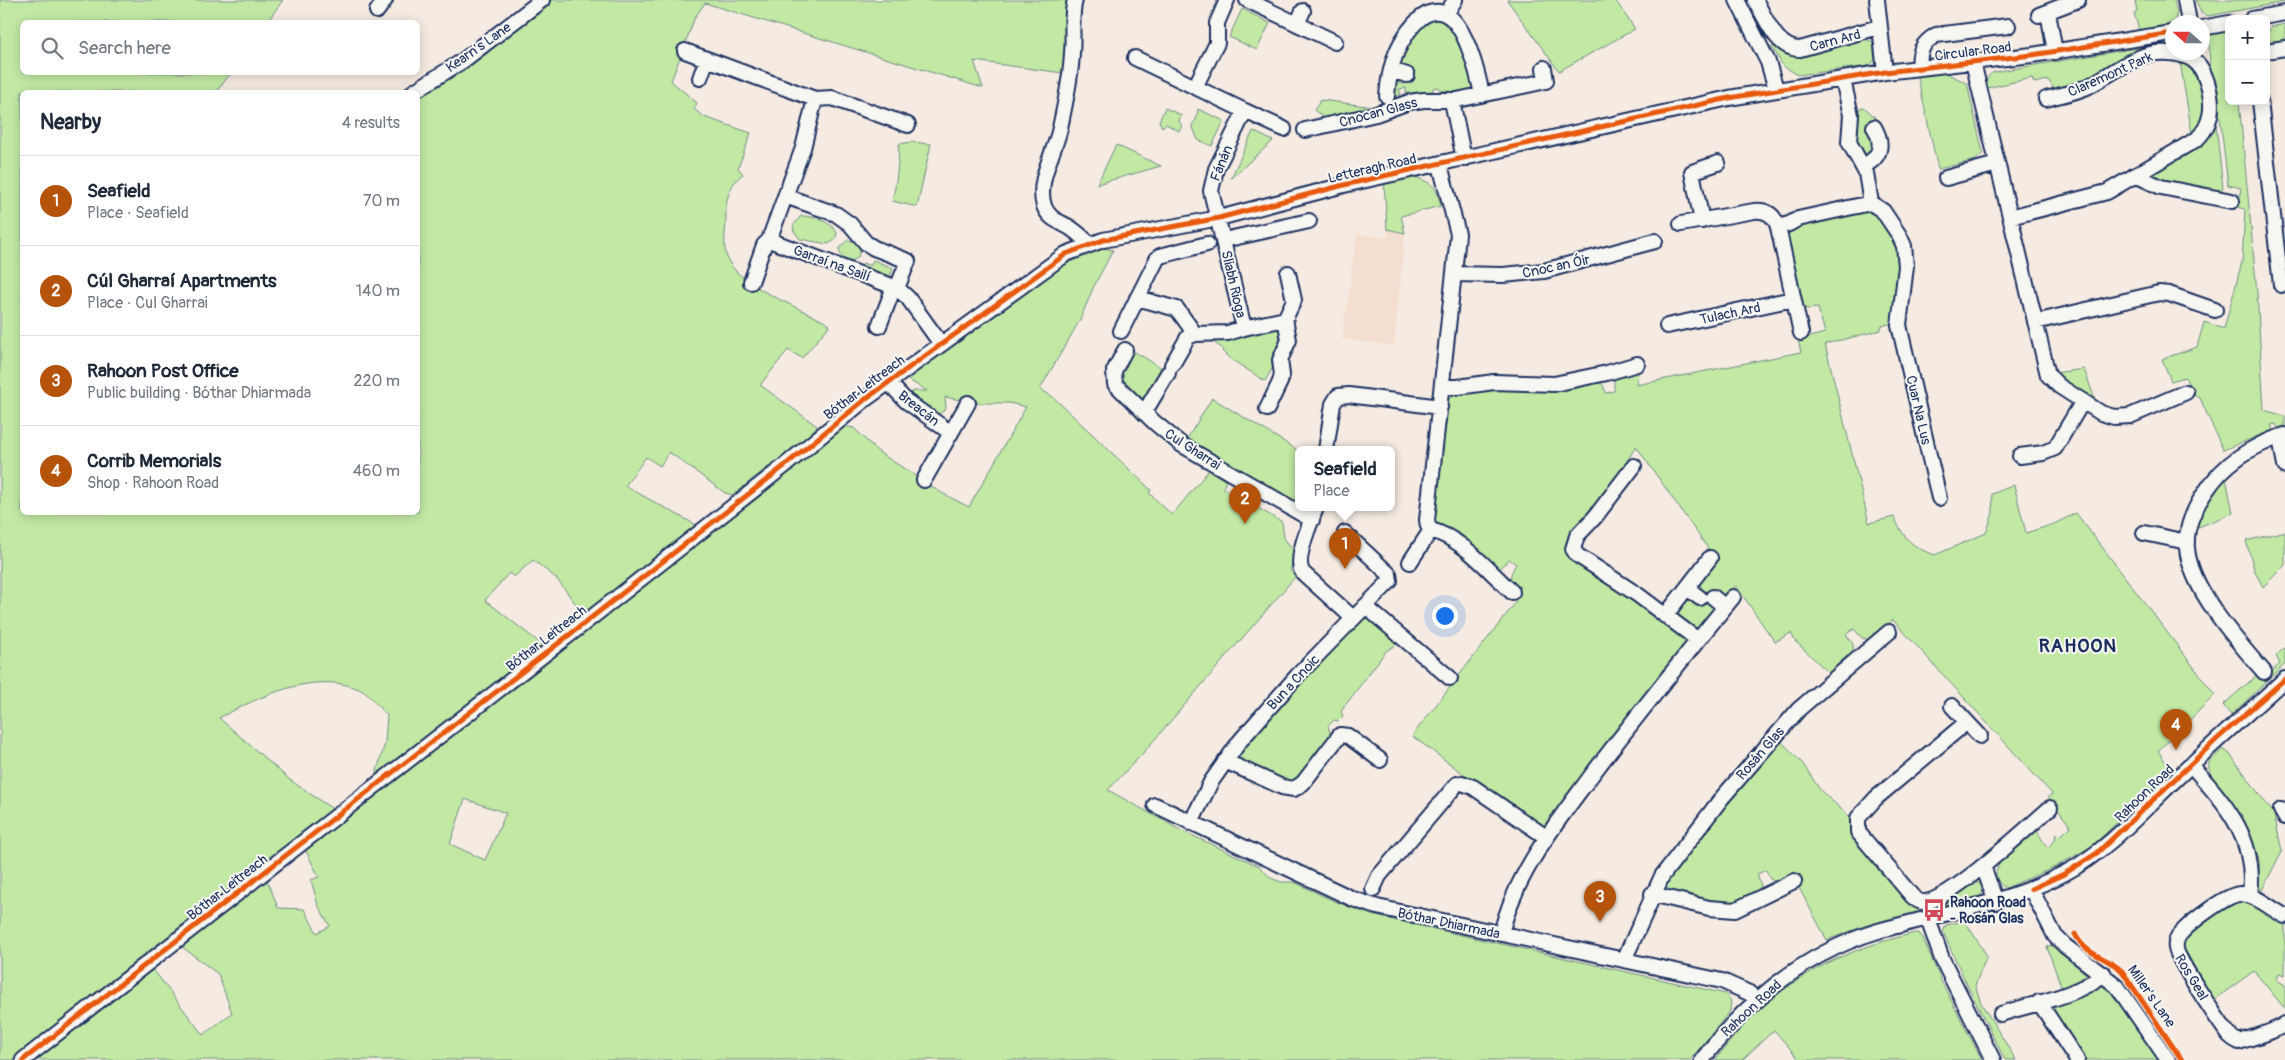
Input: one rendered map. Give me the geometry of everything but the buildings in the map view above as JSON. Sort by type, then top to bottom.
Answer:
[{"type":"street","name":"Kearn's Lane","points":[[416,90],[464,60],[542,0]]},
{"type":"street","points":[[1075,0],[1072,12],[1073,41],[1070,74],[1057,142],[1044,180],[1043,193],[1044,204],[1048,214],[1079,234],[1090,244]]},
{"type":"street","points":[[1196,87],[1217,43],[1217,23],[1227,0]]},
{"type":"street","points":[[1247,0],[1335,42]]},
{"type":"street","points":[[1455,0],[1446,14],[1452,19],[1469,48],[1482,95]]},
{"type":"street","points":[[1737,0],[1768,62],[1776,90]]},
{"type":"street","name":"Carn Ard","points":[[1755,0],[1781,43],[1790,48],[1800,48],[1879,27]]},
{"type":"street","name":"Carn Ard","points":[[1877,0],[1885,72]]},
{"type":"street","points":[[2055,52],[2043,13],[2078,0]]},
{"type":"street","points":[[2185,0],[2188,15]]},
{"type":"street","points":[[1297,24],[1303,10]]},
{"type":"street","name":"Cnocan Glass","points":[[1387,96],[1391,70],[1402,43],[1424,15],[1435,11],[1446,14]]},
{"type":"street","points":[[2270,16],[2285,13]]},
{"type":"street","points":[[2210,27],[2225,24]]},
{"type":"street","points":[[1920,68],[1919,53],[1929,39],[1936,35],[2008,26]]},
{"type":"street","name":"Circular Road","points":[[1776,90],[1885,72],[2055,52],[2165,34]]},
{"type":"street","points":[[2270,50],[2285,48]]},
{"type":"street","points":[[685,51],[815,99],[832,98],[908,125]]},
{"type":"street","name":"Claremont Park","points":[[2010,217],[2107,192],[2197,139],[2207,127],[2212,110],[2211,97],[2203,72],[2195,61],[2177,54],[2149,54],[2087,87],[2046,99]]},
{"type":"street","points":[[1135,58],[1284,129]]},
{"type":"street","points":[[700,78],[707,59]]},
{"type":"street","points":[[1973,62],[2048,375],[2059,386],[2109,416],[2125,417],[2186,392]]},
{"type":"street","name":"Cnocan Glass","points":[[1306,130],[1376,114],[1408,102],[1424,100],[1452,101],[1546,81],[1544,68]]},
{"type":"street","name":"Cnocan Glass","points":[[1391,70],[1407,74]]},
{"type":"street","points":[[1778,226],[1789,224],[1798,219],[1871,203],[1870,190],[1863,166],[1854,153],[1850,142],[1851,115],[1843,80]]},
{"type":"street","name":"Letteragh Road","points":[[1090,244],[1120,236],[1219,218],[1344,185],[1440,165],[1729,98],[1776,90]]},
{"type":"street","points":[[751,282],[764,245],[769,240],[803,148],[815,99]]},
{"type":"street","points":[[1452,101],[1464,159]]},
{"type":"street","points":[[2260,105],[2281,285]]},
{"type":"street","name":"Fánán","points":[[1219,218],[1211,191],[1212,180],[1245,111]]},
{"type":"street","points":[[1863,166],[1875,160],[1879,150],[1878,137],[1874,127]]},
{"type":"street","points":[[1702,221],[1692,172],[1718,163]]},
{"type":"street","points":[[1946,178],[1996,164]]},
{"type":"street","points":[[1440,165],[1458,234],[1427,520],[1428,526],[1431,530],[1441,532],[1455,541],[1512,592]]},
{"type":"street","points":[[2135,175],[2162,187],[2232,201]]},
{"type":"street","name":"Garraí na Sailí","points":[[785,196],[836,214],[850,224],[866,243],[908,261],[879,326]]},
{"type":"street","name":"Cuar Na Lus","points":[[1871,203],[1880,208],[1889,218],[1904,246],[1906,276],[1898,322],[1939,498]]},
{"type":"street","points":[[1681,224],[1761,211],[1772,216],[1778,226],[1802,333]]},
{"type":"street","name":"Sliabh Rioga","points":[[1219,218],[1244,328]]},
{"type":"street","name":"Sliabh Rioga","points":[[1224,240],[1309,221]]},
{"type":"street","name":"Garraí na Sailí","points":[[769,240],[896,288],[908,298],[941,344]]},
{"type":"street","name":"Cnoc an Óir","points":[[1454,274],[1503,276],[1544,271],[1655,240]]},
{"type":"street","name":"Bóthar Leitreach","points":[[23,1060],[582,625],[794,458],[841,417],[1051,264],[1090,244]]},
{"type":"street","name":"Sliabh Rioga","points":[[1121,330],[1152,266],[1160,256],[1207,244]]},
{"type":"street","points":[[1266,409],[1280,382],[1282,375],[1280,360],[1289,340],[1285,319],[1294,300],[1288,273]]},
{"type":"street","points":[[2035,322],[2158,294],[2169,294],[2215,310]]},
{"type":"street","points":[[1137,298],[1177,309],[1195,334],[1188,338],[1144,413]]},
{"type":"street","name":"Tulach Ard","points":[[1668,326],[1793,299]]},
{"type":"street","name":"Sliabh Rioga","points":[[1195,334],[1228,333],[1285,319]]},
{"type":"street","name":"Cul Gharrai","points":[[1126,350],[1114,371],[1114,381],[1144,413],[1191,451],[1295,504]]},
{"type":"street","points":[[1442,387],[1458,387],[1494,382],[1554,384],[1607,374],[1637,364]]},
{"type":"street","name":"Breacán","points":[[888,382],[906,401],[951,433]]},
{"type":"street","points":[[1327,446],[1332,404],[1338,396],[1349,395],[1440,407]]},
{"type":"street","points":[[2020,456],[2043,453],[2055,448],[2083,401]]},
{"type":"street","name":"Breacán","points":[[924,480],[968,402]]},
{"type":"street","points":[[2264,672],[2236,639],[2211,604],[2192,569],[2187,542],[2191,520],[2198,502],[2215,478],[2242,454],[2282,436],[2285,466]]},
{"type":"street","points":[[1634,466],[1595,517],[1577,536],[1573,549],[1577,555],[1638,595],[1698,640]]},
{"type":"street","points":[[1314,514],[1301,554],[1301,570],[1353,618]]},
{"type":"street","points":[[1410,562],[1431,530]]},
{"type":"street","name":"Bun a Cnoic","points":[[1191,823],[1211,782],[1225,761],[1297,676],[1388,585],[1391,579],[1389,574],[1345,533]]},
{"type":"street","points":[[2144,533],[2187,542]]},
{"type":"street","points":[[1665,616],[1710,558]]},
{"type":"street","points":[[1501,934],[1516,889],[1546,837],[1600,764],[1729,602],[1706,598],[1687,588]]},
{"type":"street","points":[[1365,606],[1450,678]]},
{"type":"street","name":"Rosán Glas","points":[[1624,960],[1652,894],[1662,876],[1691,836],[1789,720],[1823,687],[1889,632]]},
{"type":"street","name":"Rahoon Road","points":[[1702,1060],[1723,1033],[1756,1000],[1786,975],[1835,948],[1878,931],[1996,902],[2064,874],[2097,853],[2190,765],[2282,688]]},
{"type":"street","points":[[1952,706],[1980,736]]},
{"type":"street","points":[[1967,722],[1876,798],[1861,814],[1857,827],[1858,832],[1912,896],[1919,901],[1929,901],[1940,895],[1983,866],[2050,808]]},
{"type":"street","points":[[1225,761],[1282,787],[1294,789],[1304,783],[1340,735],[1348,736],[1380,760]]},
{"type":"street","points":[[2190,765],[2221,801],[2244,841],[2251,864],[2250,895],[2285,916]]},
{"type":"street","points":[[1373,889],[1379,876],[1457,784],[1462,783],[1473,787],[1546,837]]},
{"type":"street","name":"Bóthar Dhiarmada","points":[[1155,805],[1354,899],[1377,907],[1722,982],[1749,993],[1756,1000]]},
{"type":"street","points":[[1983,866],[1996,902]]},
{"type":"street","points":[[1652,894],[1709,908],[1735,910],[1794,881]]},
{"type":"street","points":[[2031,889],[2059,941],[2104,974],[2122,992],[2168,1060]]},
{"type":"street","name":"Ros Geal","points":[[2250,895],[2235,894],[2219,904],[2180,934],[2176,942],[2176,951],[2219,1022],[2234,1039],[2239,1042],[2254,1036],[2271,1033],[2285,1024]]},
{"type":"street","points":[[1928,919],[1942,959],[1994,1060]]},
{"type":"street","points":[[2001,1014],[2080,989],[2104,974]]},
{"type":"street","points":[[2039,1002],[2077,1060]]},
{"type":"shaded area","points":[[1387,229],[1405,233],[1394,346],[1342,339],[1357,234],[1388,238]]},
{"type":"green space","points":[[0,0],[283,0],[268,20],[20,20],[20,75],[229,75],[218,90],[20,90],[20,515],[420,515],[420,94],[550,0],[1070,0],[1065,15],[1066,45],[1063,73],[974,61],[983,88],[705,3],[695,17],[671,81],[697,103],[694,109],[704,117],[751,133],[738,168],[743,174],[734,183],[727,200],[726,255],[735,270],[745,279],[774,297],[830,325],[802,358],[788,350],[760,385],[817,426],[781,462],[768,467],[733,495],[725,493],[669,452],[660,466],[646,457],[625,486],[698,526],[585,616],[556,578],[533,560],[514,577],[509,573],[485,600],[545,647],[375,778],[385,743],[387,715],[370,697],[359,689],[341,684],[305,684],[287,688],[251,702],[219,718],[290,780],[334,810],[16,1060],[0,1060]]},
{"type":"green space","points":[[1507,0],[1615,0],[1635,29],[1559,71]]},
{"type":"green space","points":[[2174,0],[2176,15],[2165,15],[2165,25],[2139,30],[2134,13],[2137,11],[2135,1]]},
{"type":"green space","points":[[2196,0],[2285,0],[2285,2],[2210,16],[2201,13]]},
{"type":"green space","points":[[1242,9],[1270,23],[1257,50],[1229,37]]},
{"type":"green space","points":[[1435,15],[1452,27],[1458,36],[1475,85],[1467,91],[1448,93],[1447,90],[1440,91],[1439,87],[1433,88],[1433,91],[1406,93],[1406,88],[1399,89],[1401,94],[1394,97],[1395,78],[1399,77],[1398,83],[1405,84],[1410,69],[1403,65],[1400,58],[1413,33]]},
{"type":"green space","points":[[2285,24],[2285,42],[2270,44],[2270,27]]},
{"type":"green space","points":[[2225,33],[2225,105],[2239,105],[2257,292],[2264,410],[2285,416],[2285,426],[2278,428],[2276,424],[2271,425],[2273,430],[2223,450],[2200,398],[2194,395],[2185,377],[2171,381],[2162,359],[2197,347],[2204,322],[2224,329],[2242,262],[2245,209],[2238,207],[2241,188],[2228,185],[2218,101],[2210,73],[2210,35]]},
{"type":"green space","points":[[1862,38],[1873,42],[1875,60],[1869,66],[1798,75],[1783,66],[1772,47],[1777,44],[1788,54]]},
{"type":"green space","points":[[2165,43],[2165,52],[2085,83],[2055,90],[2048,80],[2034,83],[2032,78],[1987,88],[1987,78],[1994,72]]},
{"type":"green space","points":[[2180,62],[2189,67],[2196,75],[2204,95],[2203,117],[2199,126],[2192,134]]},
{"type":"green space","points":[[1947,71],[1950,75],[1967,83],[1983,153],[1976,160],[1938,169],[1917,74]]},
{"type":"green space","points":[[1321,100],[1374,107],[1324,118],[1314,110]]},
{"type":"green space","points":[[1864,107],[1877,119],[1868,127],[1873,140],[1871,157],[1864,157],[1856,142],[1856,110]]},
{"type":"green space","points":[[2214,107],[2223,188],[2217,192],[2155,180],[2154,172],[2190,148]]},
{"type":"green space","points":[[1165,108],[1181,115],[1179,121],[1182,126],[1179,131],[1166,124],[1162,127],[1159,121]]},
{"type":"green space","points":[[1198,109],[1224,121],[1212,146],[1198,140],[1192,125],[1196,120]]},
{"type":"green space","points":[[1253,131],[1273,141],[1231,178]]},
{"type":"green space","points":[[912,142],[931,144],[917,207],[892,201],[898,166],[899,144]]},
{"type":"green space","points":[[1116,145],[1161,166],[1097,184]]},
{"type":"green space","points":[[1416,177],[1434,187],[1441,206],[1401,216],[1405,233],[1387,229],[1384,182]]},
{"type":"green space","points":[[1862,211],[1878,215],[1890,231],[1898,250],[1901,261],[1893,323],[1881,326],[1881,330],[1825,344],[1869,523],[1894,517],[1910,542],[1920,549],[1935,555],[1986,533],[1993,513],[1992,494],[2014,485],[2026,533],[2054,524],[2076,513],[2215,695],[2158,751],[2172,771],[2092,846],[2055,867],[2006,888],[2000,884],[1996,875],[1999,865],[1997,861],[2036,829],[2048,847],[2055,840],[2056,833],[2059,836],[2071,827],[2048,797],[2052,794],[1893,620],[1870,640],[1862,638],[1854,629],[1846,634],[1853,644],[1853,650],[1829,673],[1795,641],[1791,633],[1775,642],[1736,586],[1716,606],[1716,611],[1697,631],[1676,616],[1676,612],[1685,599],[1693,600],[1702,591],[1699,581],[1716,560],[1636,446],[1617,478],[1569,540],[1630,595],[1684,636],[1687,643],[1547,826],[1541,826],[1472,780],[1412,736],[1516,602],[1513,599],[1517,592],[1510,578],[1516,564],[1509,559],[1500,569],[1491,567],[1448,528],[1438,524],[1434,519],[1449,398],[1475,389],[1543,383],[1598,381],[1603,385],[1606,393],[1614,391],[1614,378],[1639,368],[1636,385],[1801,352],[1798,340],[1825,333],[1818,308],[1807,309],[1802,307],[1785,239],[1794,227],[1802,222]]},
{"type":"green space","points":[[801,216],[816,218],[831,225],[837,233],[835,240],[828,244],[800,239],[793,226]]},
{"type":"green space","points":[[848,240],[861,247],[858,257],[851,262],[842,257],[839,248]]},
{"type":"green space","points":[[1098,247],[1113,250],[1094,286],[1080,320],[1040,389],[1053,397],[1151,490],[1149,493],[1172,515],[1209,470],[1226,481],[1223,488],[1282,522],[1284,538],[1295,553],[1290,571],[1296,576],[1143,753],[1108,790],[1182,831],[1259,866],[1271,878],[1281,882],[1294,882],[1334,901],[1371,915],[1726,994],[1731,1001],[1730,1011],[1690,1060],[33,1060],[152,968],[203,1035],[232,1013],[218,974],[181,946],[266,877],[278,908],[304,909],[317,933],[330,926],[318,905],[311,880],[319,877],[304,847],[838,425],[854,428],[877,451],[940,492],[969,507],[1026,407],[1009,403],[975,403],[945,397],[946,409],[936,416],[932,414],[931,408],[923,403],[917,404],[907,395],[914,391],[927,391],[907,379],[940,351],[1052,269]],"holes":[[[465,799],[506,813],[485,860],[450,844]]]},
{"type":"green space","points":[[873,260],[893,268],[889,279],[861,269],[863,263],[870,266]]},
{"type":"green space","points":[[1273,328],[1279,330],[1281,339],[1272,358],[1273,367],[1265,381],[1229,358],[1222,351],[1223,349],[1212,341],[1241,338]]},
{"type":"green space","points":[[1130,349],[1165,370],[1143,402],[1140,402],[1119,381],[1119,368]]},
{"type":"green space","points":[[2084,369],[2097,405],[2057,379],[2054,373]]},
{"type":"green space","points":[[1212,398],[1295,449],[1295,503],[1187,439]]},
{"type":"green space","points":[[2226,478],[2233,513],[2196,528],[2203,507]]},
{"type":"green space","points":[[2285,531],[2285,565],[2263,587],[2255,572],[2246,541]]},
{"type":"green space","points":[[1366,616],[1374,620],[1399,643],[1386,651],[1344,707],[1341,712],[1343,716],[1338,721],[1334,720],[1328,726],[1332,738],[1297,782],[1289,783],[1240,762],[1237,758],[1238,754],[1302,678],[1360,617]]},
{"type":"green space","points":[[2285,647],[2285,664],[2231,715],[2223,705],[2257,675],[2264,678],[2280,664],[2276,656]]},
{"type":"green space","points":[[1779,739],[1803,764],[1820,790],[1850,817],[1850,829],[1910,902],[1971,881],[1981,884],[1983,890],[1981,896],[1867,925],[1827,940],[1792,875],[1776,882],[1770,879],[1766,870],[1757,874],[1761,886],[1759,890],[1747,899],[1728,905],[1669,893],[1666,885],[1668,880],[1699,835]]},
{"type":"green space","points":[[2223,749],[2229,753],[2274,814],[2282,851],[2261,892],[2258,856],[2231,802],[2210,772],[2209,762]]},
{"type":"green space","points":[[2230,902],[2248,903],[2285,922],[2285,975],[2279,973],[2277,980],[2285,985],[2285,1009],[2254,971],[2211,1002],[2181,949],[2184,939]]},
{"type":"green space","points":[[1965,921],[1987,956],[1975,985],[1981,1003],[2016,1060],[2005,1060],[1943,932],[1946,925]]},
{"type":"green space","points":[[1919,933],[1923,938],[1941,981],[1982,1060],[1800,1060],[1774,1030],[1742,1060],[1715,1060],[1757,1012],[1779,993],[1803,977],[1827,963],[1854,951]]},
{"type":"green space","points":[[2051,945],[2083,971],[2086,975],[2084,979],[2062,989],[2047,947]]},
{"type":"green space","points":[[2099,986],[2108,986],[2113,990],[2162,1060],[2083,1060],[2053,1014],[2054,1007]]},
{"type":"cycle path","points":[[23,1060],[582,625],[783,467],[863,401],[1066,254],[1103,240],[1219,218],[1344,185],[1729,98],[1885,72],[2032,55],[2165,34]]},
{"type":"cycle path","points":[[2031,889],[2064,874],[2097,853],[2216,740],[2285,679]]},
{"type":"cycle path","name":"Miller's Lane","points":[[2075,934],[2080,942],[2091,952],[2122,971],[2182,1060]]},
{"type":"place","name":"Cúl Gharraí Apartments","points":[[1245,524]]},
{"type":"place","name":"Seafield","points":[[1345,569]]},
{"type":"place","name":"Corrib Memorials","points":[[2176,750]]},
{"type":"place","name":"Rahoon Road - Rosán Glas","points":[[1934,910]]},
{"type":"place","name":"Rahoon Post Office","points":[[1600,922]]},
{"type":"district","name":"RAHOON","points":[[2078,645]]}]
